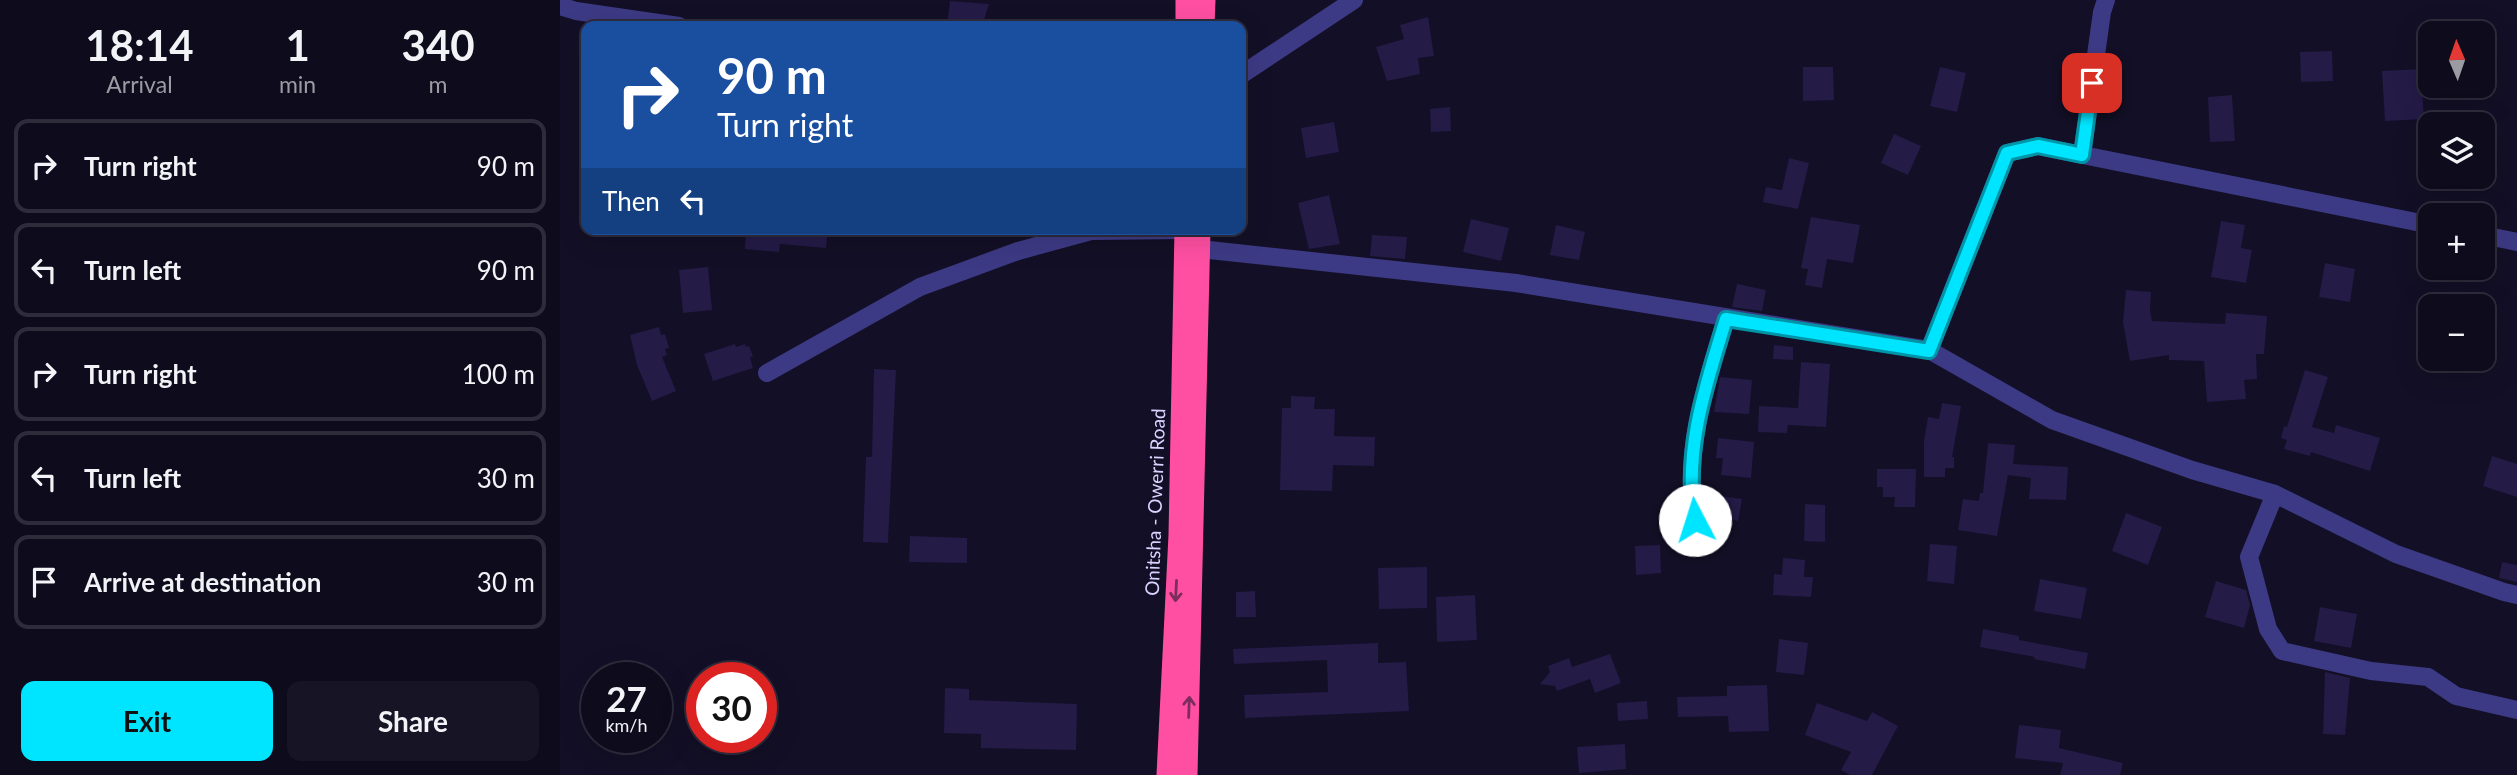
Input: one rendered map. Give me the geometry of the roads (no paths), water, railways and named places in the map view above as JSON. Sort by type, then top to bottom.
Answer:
[{"type":"highway","points":[[1186,0],[1186,21]]},
{"type":"highway","points":[[1204,21],[1205,0]]},
{"type":"highway","name":"Onitsha - Owerri Road","points":[[1167,775],[1179,535],[1185,235]]},
{"type":"highway","name":"Onitsha - Owerri Road","points":[[1187,775],[1200,239]]},
{"type":"street","points":[[1246,72],[1354,0]]},
{"type":"street","points":[[2082,155],[2102,12],[2106,0]]},
{"type":"street","points":[[560,6],[576,11],[645,21]]},
{"type":"street","points":[[1929,351],[2007,153],[2038,146],[2418,222]]},
{"type":"street","points":[[767,373],[920,287],[1018,251],[1076,235]]},
{"type":"street","points":[[2495,237],[2517,242]]},
{"type":"street","points":[[1200,239],[1516,284],[1929,351],[2052,420],[2192,470],[2275,494],[2396,554],[2517,595]]},
{"type":"street","points":[[1695,520],[1692,455],[1704,389],[1726,319]]},
{"type":"street","points":[[2275,494],[2249,557],[2268,629],[2282,651],[2371,671],[2428,677],[2456,696],[2517,710]]}]
